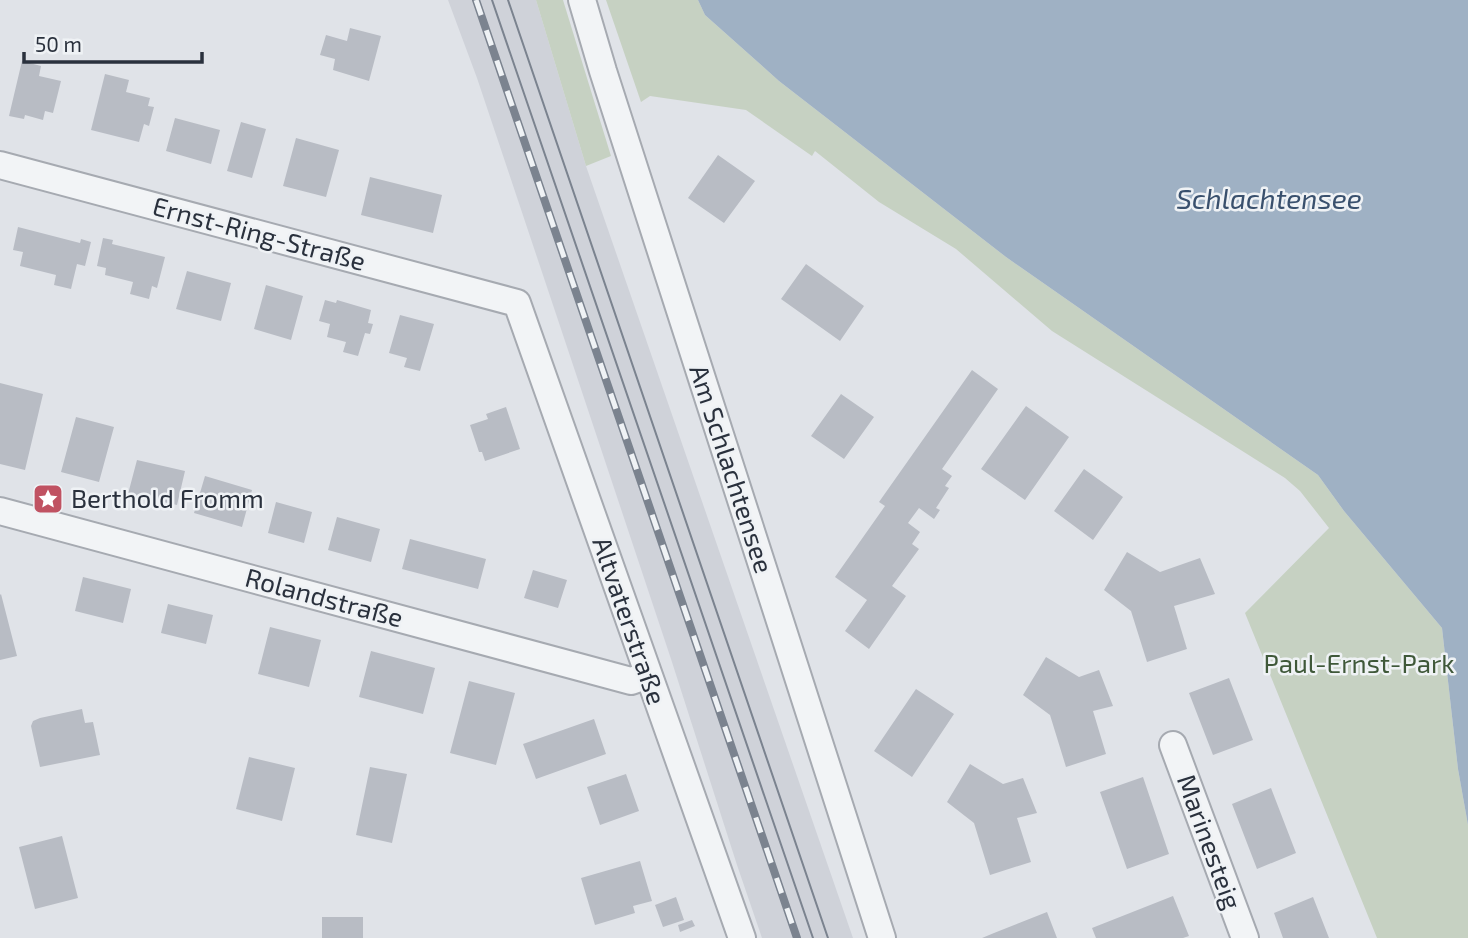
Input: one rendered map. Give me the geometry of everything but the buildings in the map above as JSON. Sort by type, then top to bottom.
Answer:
[{"type":"street","name":"Am Schlachtensee","points":[[582,0],[882,938]]},
{"type":"street","name":"Ernst-Ring-Straße","points":[[0,165],[517,303]]},
{"type":"street","name":"Altvaterstraße","points":[[517,303],[742,938]]},
{"type":"street","name":"Rolandstraße","points":[[0,511],[631,681],[648,675]]},
{"type":"street","name":"Marinesteig","points":[[1173,745],[1245,938]]},
{"type":"shaded area","points":[[448,0],[536,0],[586,166],[853,938],[762,938],[477,78]]},
{"type":"green space","points":[[536,0],[563,0],[611,156],[586,166]]},
{"type":"green space","name":"Paul-Ernst-Park","points":[[606,0],[698,0],[705,15],[779,81],[1006,257],[1318,475],[1344,511],[1442,628],[1458,769],[1468,825],[1468,938],[1377,938],[1245,613],[1329,528],[1300,491],[1285,478],[1052,331],[956,249],[879,202],[815,151],[812,156],[746,110],[650,96],[641,102]]},
{"type":"water","name":"Schlachtensee","points":[[698,0],[1468,0],[1468,825],[1458,769],[1442,628],[1344,511],[1318,475],[1006,257],[779,81],[705,15]]},
{"type":"tram line","points":[[492,0],[813,938]]},
{"type":"tram line","points":[[508,0],[828,938]]},
{"type":"railway","points":[[476,0],[797,938]]},
{"type":"place","name":"Berthold Fromm","points":[[48,499]]}]
